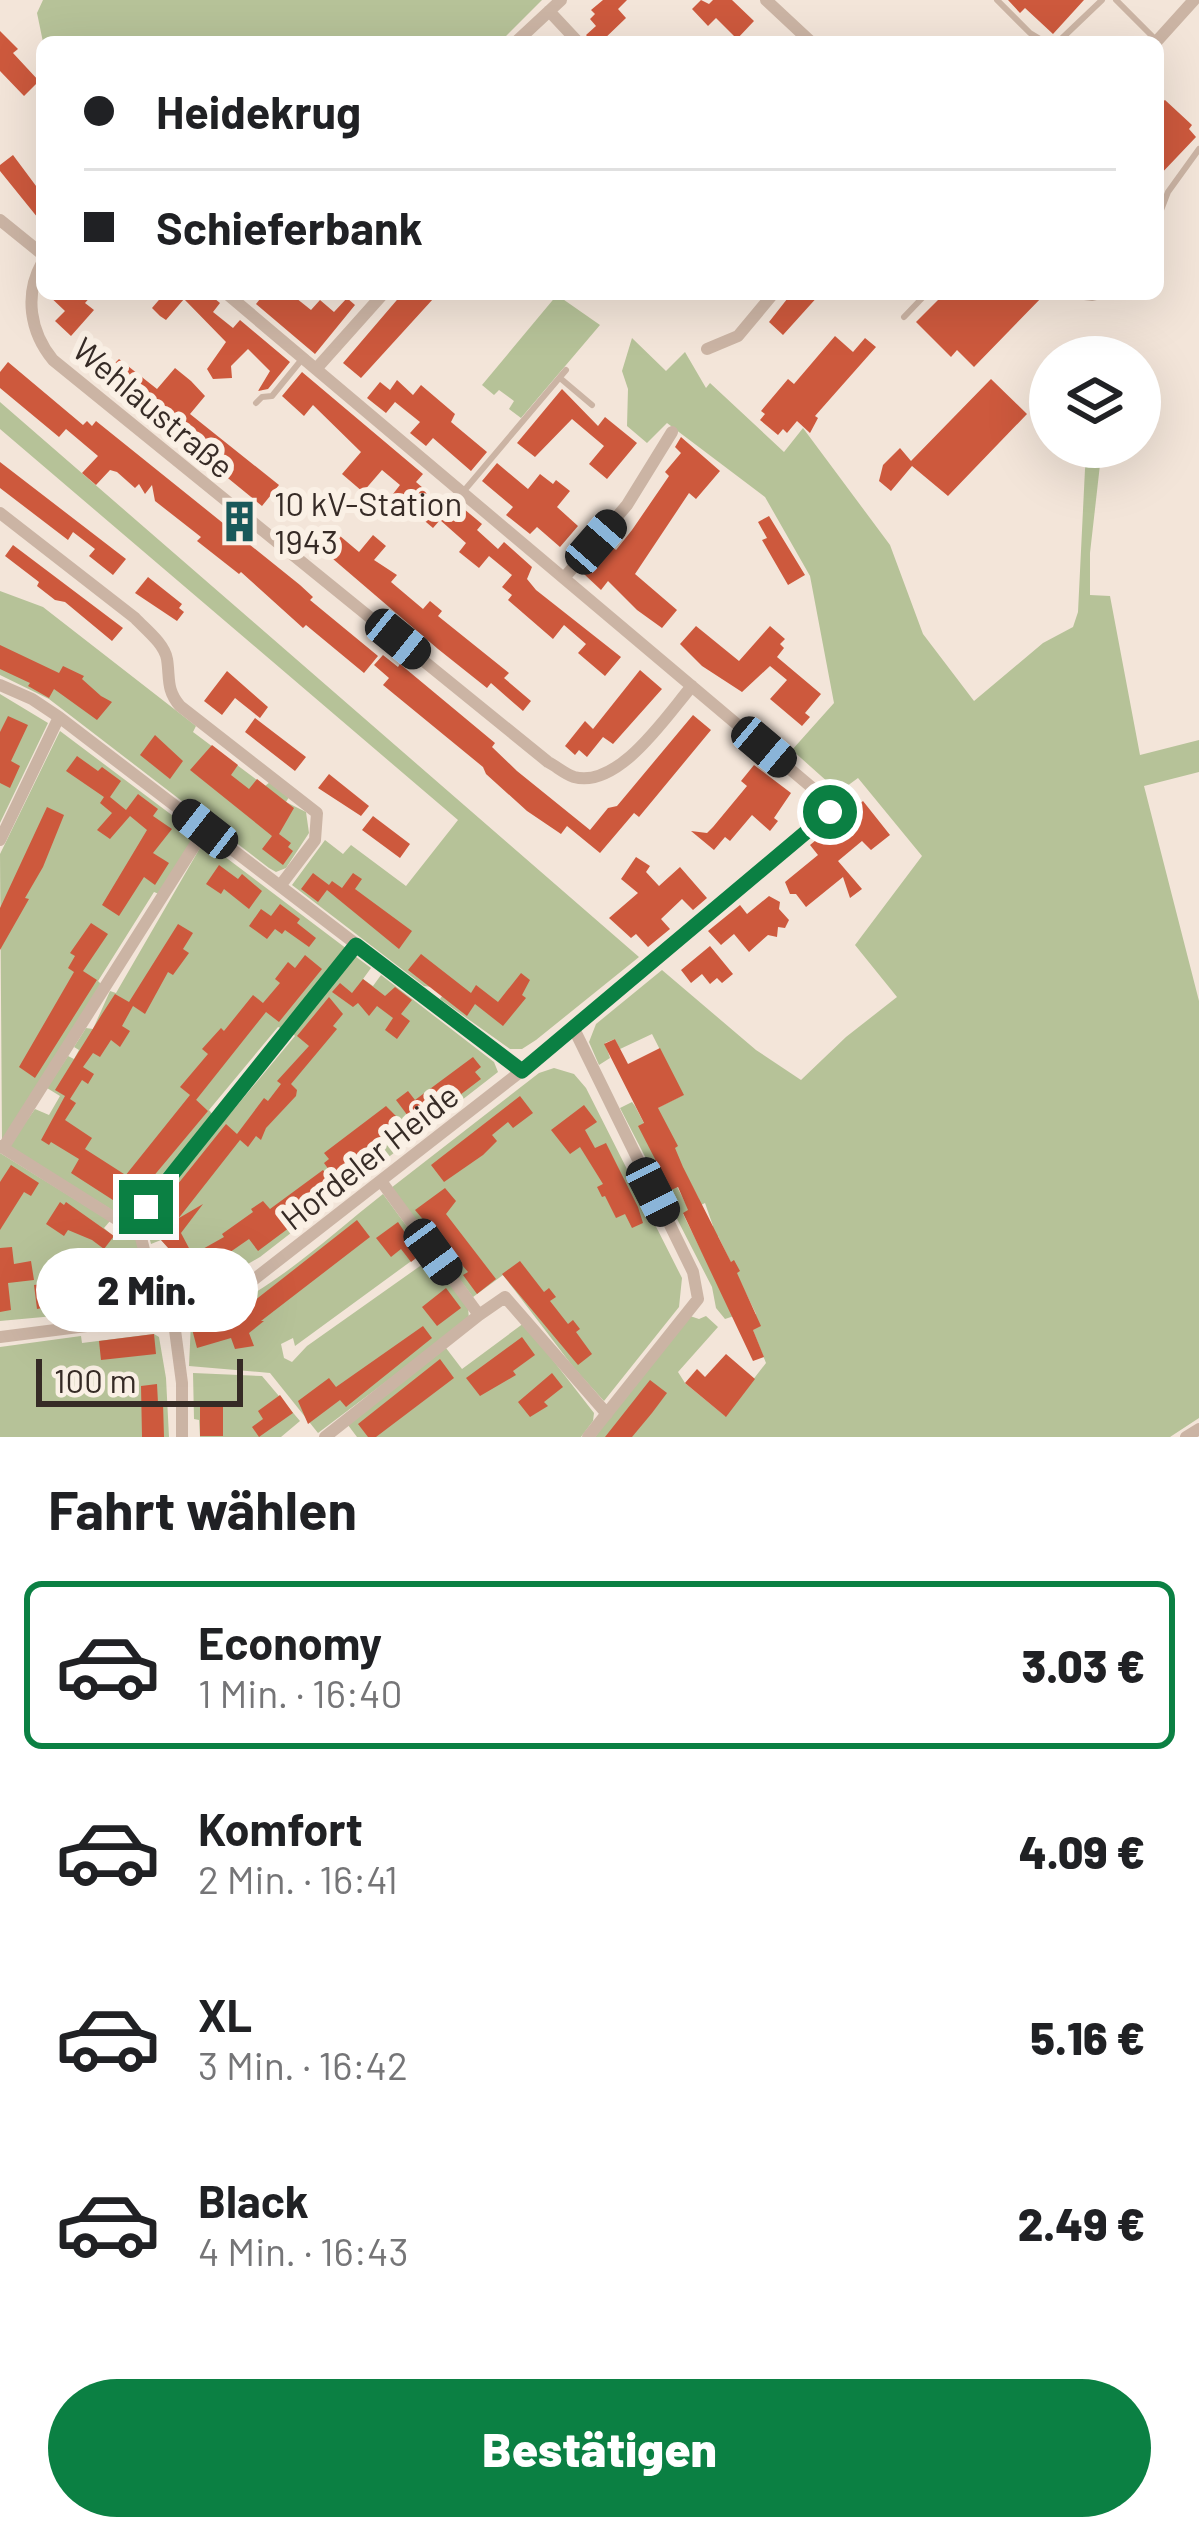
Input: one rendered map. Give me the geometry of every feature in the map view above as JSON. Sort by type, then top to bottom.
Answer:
[{"type":"street","points":[[522,36],[561,0]]},
{"type":"street","points":[[766,0],[805,36]]},
{"type":"street","points":[[1162,36],[1194,0]]},
{"type":"street","points":[[549,11],[572,36]]},
{"type":"street","points":[[0,220],[36,249]]},
{"type":"street","name":"Wehlaustraße","points":[[36,273],[32,314],[40,342],[53,360],[548,762],[574,777],[595,777],[617,768],[692,686]]},
{"type":"street","points":[[239,300],[692,686]]},
{"type":"street","points":[[316,369],[378,300]]},
{"type":"street","points":[[707,349],[738,335],[768,300]]},
{"type":"street","points":[[564,578],[627,505],[672,432]]},
{"type":"street","points":[[0,513],[135,618],[164,650],[168,686],[180,706],[317,813],[315,840],[280,886]]},
{"type":"street","points":[[0,685],[59,717],[522,1071]]},
{"type":"street","name":"Hordeler Heide","points":[[0,1336],[167,1315],[197,1308],[248,1284],[574,1029],[830,812],[816,791],[692,686]]},
{"type":"street","points":[[0,840],[59,717]]},
{"type":"street","points":[[182,1437],[182,1382],[167,1315],[140,1234],[2,1149],[205,829]]},
{"type":"street","points":[[130,1227],[356,945]]},
{"type":"street","points":[[574,1029],[693,1272],[698,1299],[588,1437]]},
{"type":"street","points":[[381,1181],[478,1315]]},
{"type":"street","points":[[325,1437],[506,1297],[607,1414]]},
{"type":"street","points":[[1186,1437],[1199,1429]]},
{"type":"lane","points":[[997,0],[1038,36]]},
{"type":"lane","points":[[1064,36],[1102,0]]},
{"type":"lane","points":[[1116,0],[1151,36]]},
{"type":"lane","points":[[1164,202],[1199,149]]},
{"type":"lane","points":[[904,317],[920,300]]},
{"type":"lane","points":[[256,404],[272,396],[304,358]]},
{"type":"lane","points":[[463,492],[566,370]]},
{"type":"lane","points":[[560,378],[592,405]]},
{"type":"green space","points":[[43,0],[542,0],[506,36],[42,36],[37,13]]},
{"type":"green space","points":[[553,300],[564,300],[600,325],[521,418],[509,409],[514,401],[482,385]]},
{"type":"green space","points":[[632,338],[666,371],[685,352],[706,388],[710,383],[784,452],[803,428],[890,545],[923,634],[974,701],[1043,643],[1073,627],[1078,612],[1085,469],[1100,468],[1090,595],[1110,596],[1140,755],[1199,740],[1199,772],[1144,786],[1199,1001],[1199,1418],[1170,1437],[595,1437],[687,1315],[706,1316],[718,1327],[678,1372],[725,1416],[766,1363],[748,1318],[756,1314],[718,1236],[704,1242],[700,1233],[713,1226],[705,1203],[683,1214],[734,1316],[725,1319],[620,1108],[632,1102],[635,1106],[687,1206],[699,1199],[652,1111],[683,1095],[652,1034],[620,1049],[615,1039],[605,1043],[610,1058],[599,1065],[589,1042],[596,1024],[662,970],[756,1050],[801,1080],[897,997],[855,945],[922,856],[858,778],[839,792],[792,750],[834,703],[810,576],[765,497],[667,423],[647,443],[627,426],[628,389],[622,371]]},
{"type":"green space","points":[[0,402],[639,957],[536,1040],[522,1049],[510,1049],[440,999],[447,989],[424,986],[292,885],[325,840],[343,854],[351,845],[406,886],[458,820],[0,429]]},
{"type":"green space","points":[[0,591],[43,607],[196,726],[193,732],[265,786],[270,782],[289,797],[286,802],[306,812],[309,833],[286,868],[276,872],[269,868],[49,699],[0,675]]},
{"type":"green space","points":[[0,694],[48,723],[0,823]]},
{"type":"green space","points":[[60,731],[197,834],[159,894],[154,892],[98,981],[102,985],[2,1140],[0,854]]},
{"type":"green space","points":[[204,841],[347,949],[209,1110],[213,1115],[125,1218],[10,1144],[35,1109],[49,1115],[60,1096],[47,1088],[68,1056],[74,1059],[79,1050],[74,1047],[86,1028],[93,1029],[110,991],[116,993]]},
{"type":"green space","points":[[355,956],[371,968],[363,979],[373,986],[381,975],[494,1062],[498,1072],[260,1257],[200,1292],[171,1298],[158,1268],[177,1257],[161,1240],[151,1244],[144,1217],[295,1036],[291,1031]]},
{"type":"green space","points":[[554,1068],[574,1074],[586,1088],[682,1278],[679,1307],[604,1401],[503,1275],[473,1297],[391,1188],[539,1073]]},
{"type":"green space","points":[[0,1153],[110,1221],[104,1228],[113,1236],[122,1227],[137,1239],[154,1302],[141,1308],[0,1321]]},
{"type":"green space","points":[[383,1194],[425,1251],[295,1346],[293,1338],[281,1344],[284,1358],[292,1362],[307,1346],[430,1259],[468,1307],[469,1319],[318,1433],[270,1373],[189,1366],[191,1322],[268,1284]]},
{"type":"green space","points":[[524,1323],[594,1413],[581,1437],[357,1437],[348,1425],[446,1348],[462,1369]]},
{"type":"green space","points":[[81,1336],[82,1343],[159,1337],[166,1378],[169,1437],[0,1437],[0,1347]]},
{"type":"green space","points":[[193,1373],[262,1376],[300,1421],[281,1437],[200,1437],[199,1420],[194,1419]]},
{"type":"building","points":[[603,0],[627,0],[618,9],[626,18],[607,36],[586,35],[596,26],[590,19],[595,14],[591,10]]},
{"type":"building","points":[[701,0],[709,4],[732,0],[754,21],[734,36],[716,18],[708,26],[692,9]]},
{"type":"building","points":[[1008,0],[1084,0],[1053,34],[1025,8],[1020,13]]},
{"type":"building","points":[[0,31],[18,49],[13,53],[36,78],[36,84],[24,96],[0,71]]},
{"type":"building","points":[[1164,101],[1192,125],[1189,129],[1196,137],[1164,171]]},
{"type":"building","points":[[13,155],[36,186],[36,216],[0,171],[0,165]]},
{"type":"building","points":[[53,300],[88,300],[85,303],[94,310],[71,336],[55,321],[65,311]]},
{"type":"building","points":[[159,300],[183,300],[166,320],[152,308]]},
{"type":"building","points":[[185,300],[216,300],[220,303],[213,312],[233,328],[240,320],[290,362],[268,389],[258,391],[270,371],[248,349],[231,366],[232,378],[213,379],[207,369],[226,342]]},
{"type":"building","points":[[259,300],[298,300],[311,310],[320,300],[334,312],[345,300],[355,305],[315,354],[256,304]]},
{"type":"building","points":[[397,300],[432,300],[361,378],[343,363]]},
{"type":"building","points":[[786,300],[815,300],[783,335],[769,322]]},
{"type":"building","points":[[938,300],[1039,300],[974,367],[957,350],[951,357],[916,322]]},
{"type":"building","points":[[835,336],[853,352],[865,338],[876,347],[815,416],[810,433],[797,421],[787,433],[783,429],[778,435],[760,420],[765,414],[761,411],[788,379],[794,384]]},
{"type":"building","points":[[104,355],[114,364],[119,359],[157,389],[175,368],[191,381],[205,396],[190,414],[279,485],[262,506],[93,368]]},
{"type":"building","points":[[8,362],[83,425],[87,421],[92,426],[96,421],[300,585],[313,597],[310,600],[378,656],[364,673],[197,541],[201,537],[155,501],[152,485],[145,494],[139,484],[135,488],[117,472],[110,470],[96,485],[82,473],[98,456],[66,429],[59,437],[0,388],[0,372]]},
{"type":"building","points":[[302,372],[423,474],[416,482],[457,517],[464,509],[482,524],[477,530],[498,549],[504,542],[532,567],[527,579],[536,590],[621,657],[605,676],[578,653],[586,644],[564,625],[553,639],[508,600],[512,595],[502,587],[512,575],[489,556],[479,568],[459,552],[466,543],[440,520],[433,528],[393,494],[400,485],[382,470],[363,492],[342,474],[361,452],[313,405],[304,416],[282,396]]},
{"type":"building","points":[[991,379],[1027,414],[948,496],[912,466],[891,491],[879,481],[883,465],[900,448],[911,461]]},
{"type":"building","points":[[397,380],[413,395],[421,385],[455,414],[451,422],[487,452],[471,471],[433,438],[426,446],[410,433],[420,422],[395,402],[386,413],[367,398],[380,382],[390,390]]},
{"type":"building","points":[[562,389],[598,426],[605,417],[637,443],[607,479],[589,464],[604,446],[572,419],[535,457],[517,443]]},
{"type":"building","points":[[681,437],[720,471],[696,499],[689,493],[635,574],[677,610],[662,628],[608,581],[601,590],[584,574],[608,543],[616,550],[632,530],[669,476],[665,472],[681,453],[675,447]]},
{"type":"building","points":[[0,462],[126,559],[113,575],[89,556],[95,549],[73,532],[68,540],[0,488]]},
{"type":"building","points":[[497,463],[528,489],[540,474],[570,491],[557,507],[578,526],[560,547],[537,527],[530,534],[506,515],[513,507],[482,481]]},
{"type":"building","points":[[769,516],[805,575],[788,585],[762,540],[767,538],[758,522]]},
{"type":"building","points":[[373,535],[386,546],[374,560],[397,575],[391,582],[423,609],[430,601],[442,611],[438,616],[509,673],[504,678],[531,701],[523,711],[491,683],[487,688],[438,649],[326,553],[340,536],[359,552]]},
{"type":"building","points":[[13,545],[123,628],[112,641],[5,556]]},
{"type":"building","points":[[148,577],[182,604],[179,608],[184,612],[177,621],[135,593]]},
{"type":"building","points":[[696,626],[739,661],[770,626],[785,639],[777,657],[821,694],[805,713],[810,717],[802,726],[770,699],[787,680],[770,666],[742,692],[702,666],[680,644]]},
{"type":"building","points":[[0,645],[59,673],[63,666],[84,676],[112,702],[97,720],[54,689],[49,698],[0,669]]},
{"type":"building","points":[[383,655],[495,743],[492,747],[517,771],[590,830],[608,808],[617,806],[693,715],[711,730],[639,817],[634,813],[600,853],[567,826],[561,834],[527,811],[483,767],[383,685],[389,678],[374,665]]},
{"type":"building","points":[[640,670],[662,689],[613,744],[603,737],[587,757],[579,750],[575,755],[565,746],[585,721],[593,729]]},
{"type":"building","points":[[227,671],[268,707],[260,718],[235,698],[222,715],[204,701]]},
{"type":"building","points":[[8,716],[28,725],[11,761],[20,766],[10,788],[0,783],[0,732]]},
{"type":"building","points":[[255,718],[306,757],[295,771],[245,732]]},
{"type":"building","points":[[155,735],[183,761],[170,779],[140,755]]},
{"type":"building","points":[[212,745],[238,765],[231,775],[249,789],[257,779],[294,808],[279,834],[293,851],[283,865],[262,849],[272,836],[190,770]]},
{"type":"building","points":[[77,756],[121,781],[110,797],[126,810],[138,794],[158,809],[153,816],[172,829],[153,853],[169,863],[155,885],[144,877],[119,916],[102,905],[147,830],[130,816],[110,839],[97,830],[112,813],[100,803],[104,797],[66,771]]},
{"type":"building","points":[[754,765],[791,793],[774,818],[778,821],[770,831],[752,815],[730,841],[725,837],[714,850],[691,831],[707,833],[713,827],[747,786],[741,781]]},
{"type":"building","points":[[329,774],[369,806],[361,816],[318,788]]},
{"type":"building","points":[[863,801],[890,835],[871,850],[862,841],[838,861],[862,889],[850,898],[843,877],[806,907],[796,894],[790,894],[785,882],[818,855],[810,845]]},
{"type":"building","points":[[47,807],[64,815],[25,898],[29,899],[0,950],[0,908]]},
{"type":"building","points":[[373,816],[410,844],[400,858],[362,830]]},
{"type":"building","points":[[636,857],[650,866],[646,872],[659,886],[680,867],[707,898],[693,910],[682,899],[661,919],[670,929],[648,947],[609,918],[638,893],[621,879]]},
{"type":"building","points":[[219,865],[238,879],[242,874],[262,891],[249,909],[224,889],[221,894],[206,884]]},
{"type":"building","points":[[313,873],[342,888],[353,873],[362,879],[355,889],[412,931],[399,949],[327,890],[318,902],[301,889]]},
{"type":"building","points":[[769,896],[780,902],[779,909],[789,920],[785,928],[778,927],[777,937],[768,935],[749,952],[734,934],[721,945],[708,931],[740,905],[747,914]]},
{"type":"building","points":[[280,904],[316,938],[309,947],[285,930],[282,934],[275,929],[267,939],[249,926],[261,909],[271,916]]},
{"type":"building","points":[[91,923],[108,934],[83,971],[97,980],[35,1078],[19,1067],[74,972],[68,968],[75,956],[70,953]]},
{"type":"building","points":[[178,924],[193,933],[183,949],[189,953],[173,975],[168,972],[145,1014],[133,1006],[122,1026],[130,1031],[120,1047],[111,1040],[100,1057],[93,1053],[83,1067],[94,1074],[88,1084],[82,1080],[70,1099],[76,1103],[65,1120],[92,1138],[85,1149],[124,1174],[139,1199],[136,1203],[123,1192],[116,1202],[71,1173],[79,1159],[41,1140],[65,1096],[55,1090],[102,1014],[115,994],[129,1002]]},
{"type":"building","points":[[710,946],[733,974],[722,983],[717,978],[710,984],[702,974],[691,983],[681,970]]},
{"type":"building","points":[[421,954],[471,993],[476,985],[498,1002],[521,973],[530,980],[522,995],[526,998],[503,1026],[475,1004],[467,1016],[408,970]]},
{"type":"building","points":[[305,955],[322,969],[279,1022],[266,1012],[196,1100],[208,1111],[142,1190],[125,1176],[190,1095],[180,1087],[208,1054],[202,1049],[221,1028],[224,1031],[253,995],[263,1003],[280,983],[275,979],[288,962],[295,968]]},
{"type":"building","points":[[363,979],[385,996],[395,987],[412,1000],[401,1014],[410,1021],[397,1039],[385,1030],[393,1018],[377,1006],[369,1016],[358,1003],[353,1007],[332,992],[340,983],[352,993]]},
{"type":"building","points":[[329,997],[343,1014],[333,1026],[337,1029],[291,1084],[296,1096],[261,1140],[256,1136],[248,1147],[240,1140],[178,1219],[161,1205],[226,1124],[237,1134],[264,1098],[268,1101],[281,1084],[277,1081],[309,1046],[297,1036]]},
{"type":"building","points":[[615,1039],[628,1064],[660,1048],[684,1095],[658,1108],[683,1167],[740,1271],[761,1326],[753,1330],[764,1357],[753,1361],[683,1213],[688,1210],[678,1187],[671,1190],[638,1126],[644,1123],[604,1044]]},
{"type":"building","points":[[473,1057],[481,1067],[475,1072],[481,1079],[427,1120],[418,1108],[408,1116],[396,1100],[408,1091],[415,1100]]},
{"type":"building","points":[[520,1096],[533,1113],[513,1128],[508,1122],[492,1135],[497,1141],[483,1155],[444,1182],[431,1165]]},
{"type":"building","points":[[584,1105],[597,1122],[585,1130],[595,1148],[606,1143],[638,1207],[643,1223],[632,1228],[625,1214],[616,1218],[602,1197],[597,1187],[603,1184],[580,1147],[570,1154],[551,1130]]},
{"type":"building","points":[[386,1106],[401,1121],[332,1174],[324,1153]]},
{"type":"building","points":[[11,1165],[39,1183],[31,1196],[24,1192],[0,1230],[0,1182]]},
{"type":"building","points":[[323,1170],[337,1188],[302,1211],[305,1216],[258,1251],[249,1239],[223,1257],[226,1262],[196,1279],[185,1259],[224,1237],[263,1201],[270,1209]]},
{"type":"building","points":[[445,1188],[456,1201],[446,1214],[496,1279],[477,1294],[463,1275],[468,1272],[415,1210]]},
{"type":"building","points":[[60,1202],[114,1236],[104,1249],[68,1230],[64,1236],[46,1224]]},
{"type":"building","points":[[203,1204],[181,1233],[190,1250],[177,1258],[161,1240],[179,1218]]},
{"type":"building","points":[[357,1220],[370,1237],[261,1321],[249,1333],[254,1346],[235,1349],[231,1338],[197,1348],[192,1329],[235,1316]]},
{"type":"building","points":[[398,1222],[420,1255],[411,1262],[401,1249],[391,1257],[376,1238]]},
{"type":"building","points":[[12,1247],[14,1264],[31,1261],[34,1280],[8,1283],[11,1310],[0,1312],[0,1248]]},
{"type":"building","points":[[520,1261],[544,1292],[549,1288],[556,1297],[550,1301],[568,1324],[573,1320],[580,1329],[576,1332],[592,1354],[578,1365],[502,1274]]},
{"type":"building","points":[[136,1272],[139,1298],[78,1306],[77,1301],[37,1309],[34,1285]]},
{"type":"building","points":[[446,1288],[461,1308],[437,1326],[422,1307]]},
{"type":"building","points":[[423,1326],[432,1338],[346,1407],[340,1400],[308,1424],[298,1401],[329,1378],[336,1387]]},
{"type":"building","points":[[154,1334],[156,1354],[101,1360],[99,1341]]},
{"type":"building","points":[[522,1337],[535,1355],[513,1371],[516,1375],[480,1396],[466,1378]]},
{"type":"building","points":[[726,1354],[755,1379],[726,1417],[685,1383],[697,1369],[705,1377]]},
{"type":"building","points":[[440,1359],[454,1378],[376,1437],[368,1437],[358,1424]]},
{"type":"building","points":[[552,1373],[563,1387],[544,1402],[548,1406],[530,1417],[518,1402]]},
{"type":"building","points":[[650,1380],[667,1393],[652,1413],[632,1437],[605,1437]]},
{"type":"building","points":[[157,1384],[164,1437],[142,1437],[141,1386]]},
{"type":"building","points":[[280,1395],[293,1413],[259,1437],[252,1427],[263,1419],[258,1411]]},
{"type":"building","points":[[200,1403],[223,1403],[223,1436],[200,1436]]},
{"type":"place","name":"10 kV-Station 1943","points":[[240,522]]},
{"type":"route","points":[[146,1207],[356,945],[522,1071],[830,812]]}]
